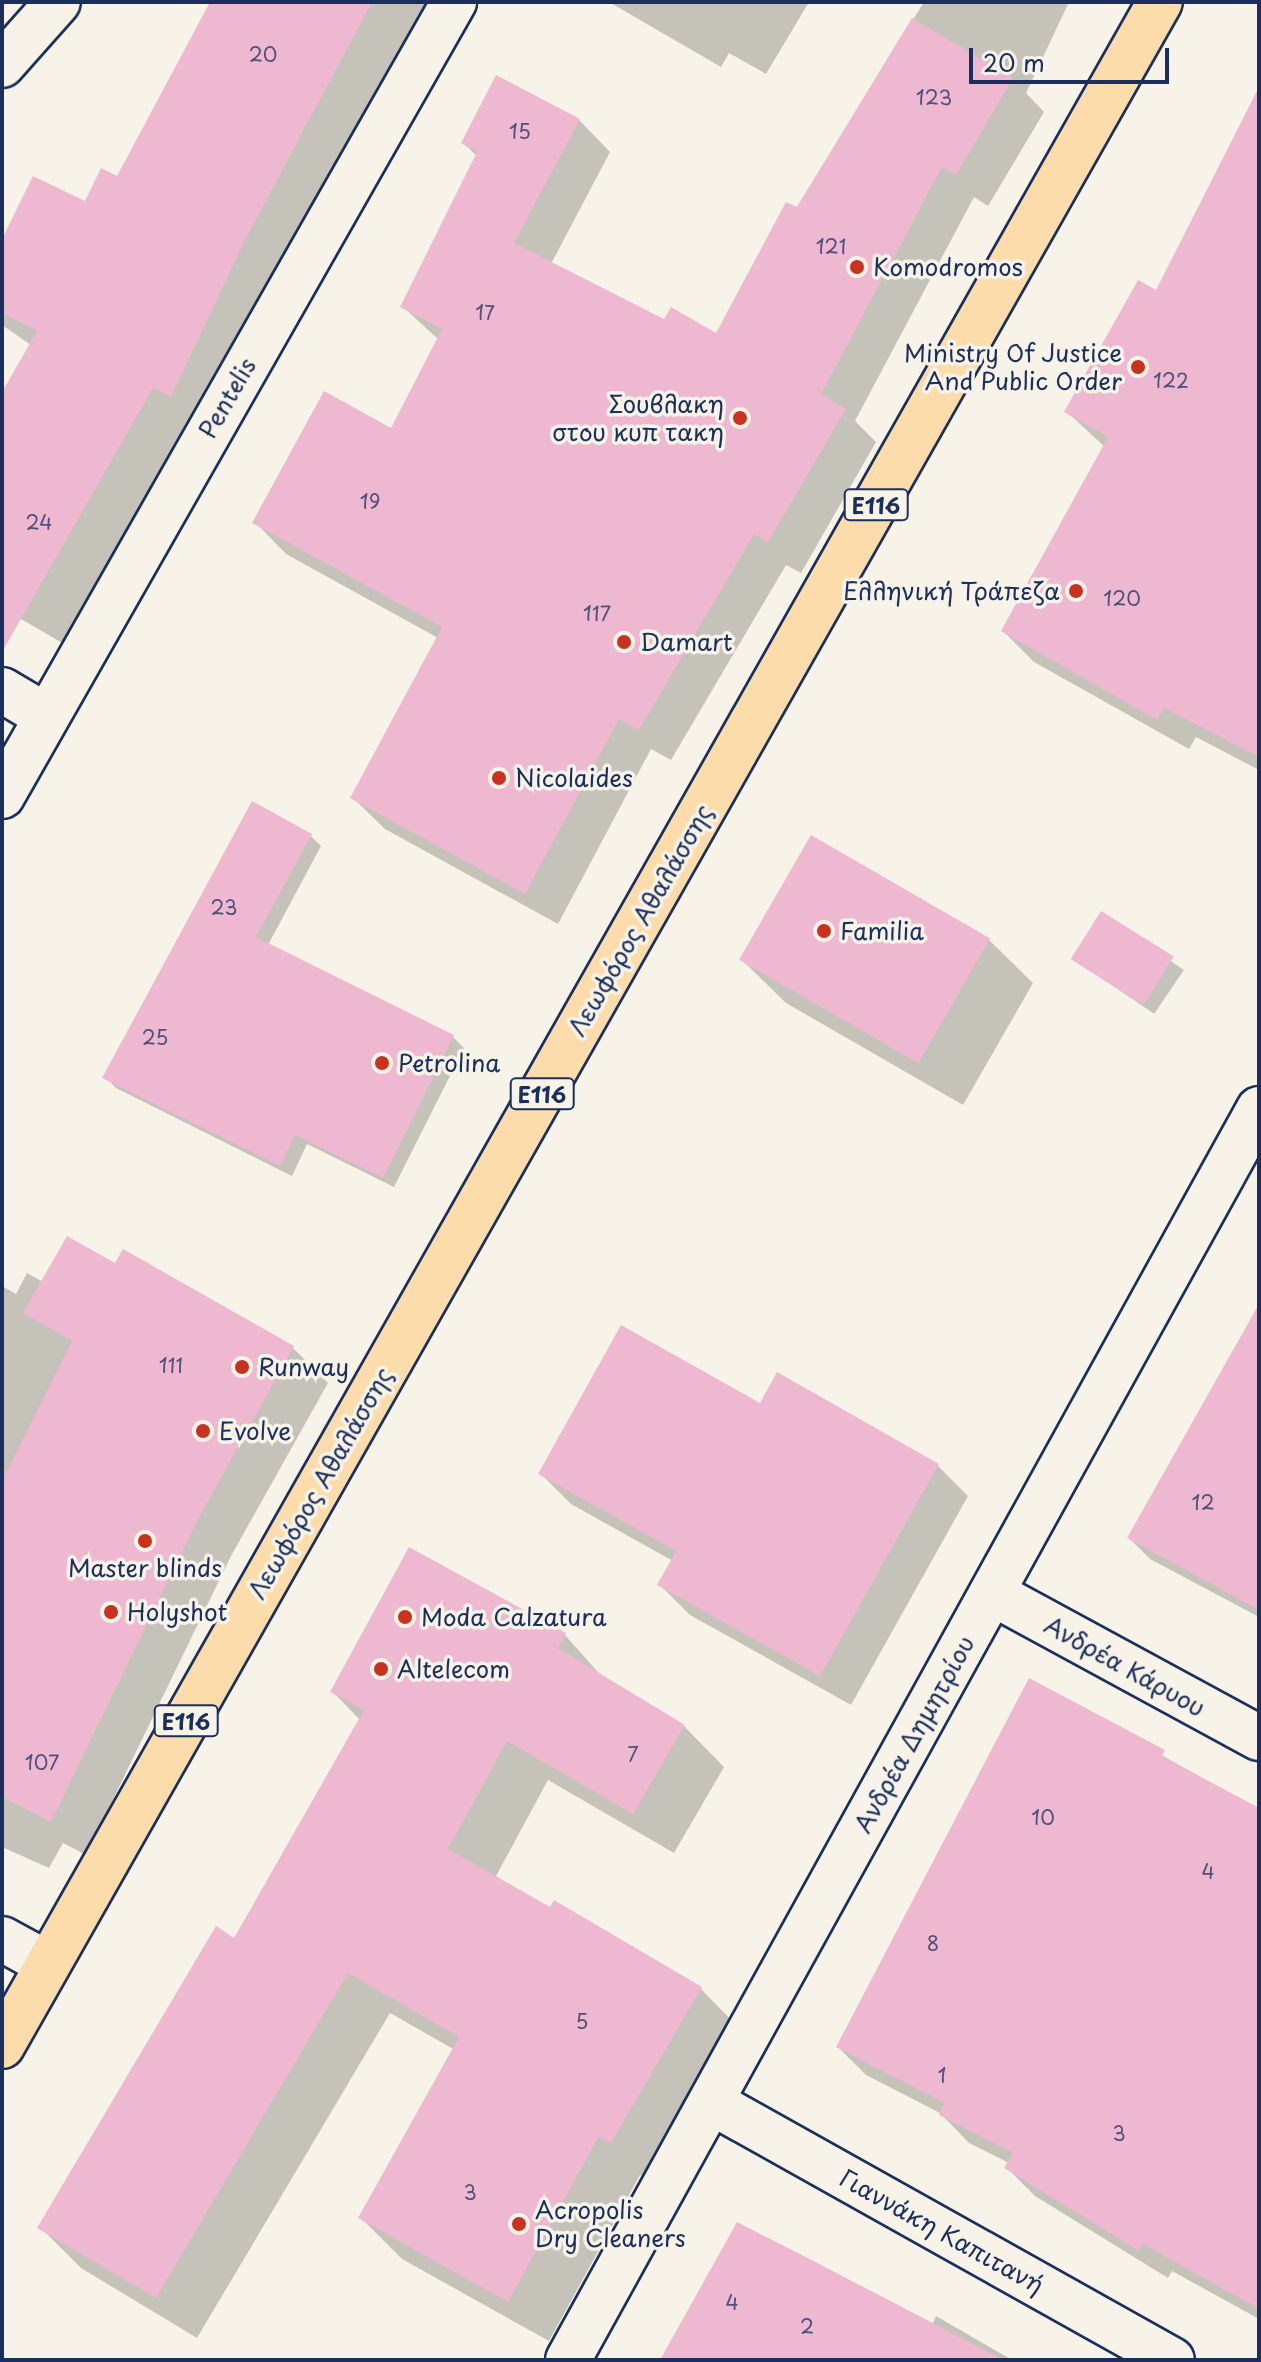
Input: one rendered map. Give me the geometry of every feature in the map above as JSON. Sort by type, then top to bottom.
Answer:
[{"type":"main road","name":"Λεωφόρος Αθαλάσσης","points":[[2,2046],[1160,2]]},
{"type":"street","points":[[2,65],[58,2]]},
{"type":"street","name":"Pentelis","points":[[2,796],[454,2]]},
{"type":"street","points":[[2,690],[46,716]]},
{"type":"street","name":"Ανδρέα Δημητρίου","points":[[568,2360],[1259,1109]]},
{"type":"street","name":"Ανδρέα Κάρυου","points":[[992,1593],[1259,1738]]},
{"type":"street","points":[[2,1939],[48,1964]]},
{"type":"street","name":"Γιαννάκη Καπιτανή","points":[[711,2102],[1172,2360]]},
{"type":"building","points":[[210,2],[372,2],[245,240],[171,397],[153,388],[2,652],[2,392],[37,331],[2,313],[2,239],[33,176],[85,201],[101,168],[117,176]]},
{"type":"building","points":[[912,18],[1013,78],[956,175],[942,167],[821,394],[846,409],[768,542],[754,534],[639,730],[619,719],[525,894],[350,798],[442,627],[252,523],[324,391],[391,428],[442,329],[400,307],[477,152],[461,143],[496,75],[580,119],[514,243],[664,319],[671,307],[716,333],[786,202],[797,207]]},
{"type":"building","points":[[1259,87],[1259,757],[1164,708],[1157,720],[1001,631],[1108,437],[1064,412],[1138,280],[1156,290]]},
{"type":"building","points":[[252,801],[312,834],[256,937],[454,1035],[383,1178],[295,1135],[280,1166],[102,1078]]},
{"type":"building","points":[[811,835],[990,938],[918,1063],[739,960]]},
{"type":"building","points":[[1101,911],[1174,957],[1144,1005],[1071,959]]},
{"type":"building","points":[[67,1236],[115,1263],[123,1249],[294,1346],[197,1521],[51,1822],[2,1797],[2,1481],[72,1341],[23,1313]]},
{"type":"building","points":[[1259,1304],[1259,1610],[1127,1538]]},
{"type":"building","points":[[621,1325],[760,1403],[777,1372],[939,1464],[820,1676],[657,1585],[676,1551],[538,1474]]},
{"type":"building","points":[[409,1547],[566,1633],[558,1648],[685,1725],[633,1814],[507,1741],[448,1849],[550,1907],[554,1900],[702,1987],[611,2143],[599,2136],[508,2302],[358,2218],[459,2037],[348,1973],[156,2298],[37,2228],[216,1926],[234,1938],[364,1710],[330,1692]]},
{"type":"building","points":[[1029,1678],[1165,1750],[1162,1756],[1259,1808],[1259,2309],[1143,2244],[1139,2251],[1004,2168],[1013,2153],[939,2115],[944,2103],[836,2047]]},
{"type":"building","points":[[737,2222],[798,2253],[1004,2360],[660,2360]]},
{"type":"place","name":"Komodromos","points":[[857,267]]},
{"type":"place","name":"Ministry Of Justice And Public Order","points":[[1138,367]]},
{"type":"place","name":"Σουβλακη στου κυπ τακη","points":[[740,418]]},
{"type":"place","name":"Ελληνική Τράπεζα","points":[[1076,591]]},
{"type":"place","name":"Damart","points":[[624,642]]},
{"type":"place","name":"Nicolaides","points":[[499,778]]},
{"type":"place","name":"Familia","points":[[824,931]]},
{"type":"place","name":"Petrolina","points":[[382,1063]]},
{"type":"place","name":"Runway","points":[[242,1367]]},
{"type":"place","name":"Evolve","points":[[203,1431]]},
{"type":"place","name":"Master blinds","points":[[145,1541]]},
{"type":"place","name":"Holyshot","points":[[111,1612]]},
{"type":"place","name":"Moda Calzatura","points":[[405,1617]]},
{"type":"place","name":"Altelecom","points":[[381,1669]]},
{"type":"place","name":"Acropolis Dry Cleaners","points":[[519,2224]]}]
